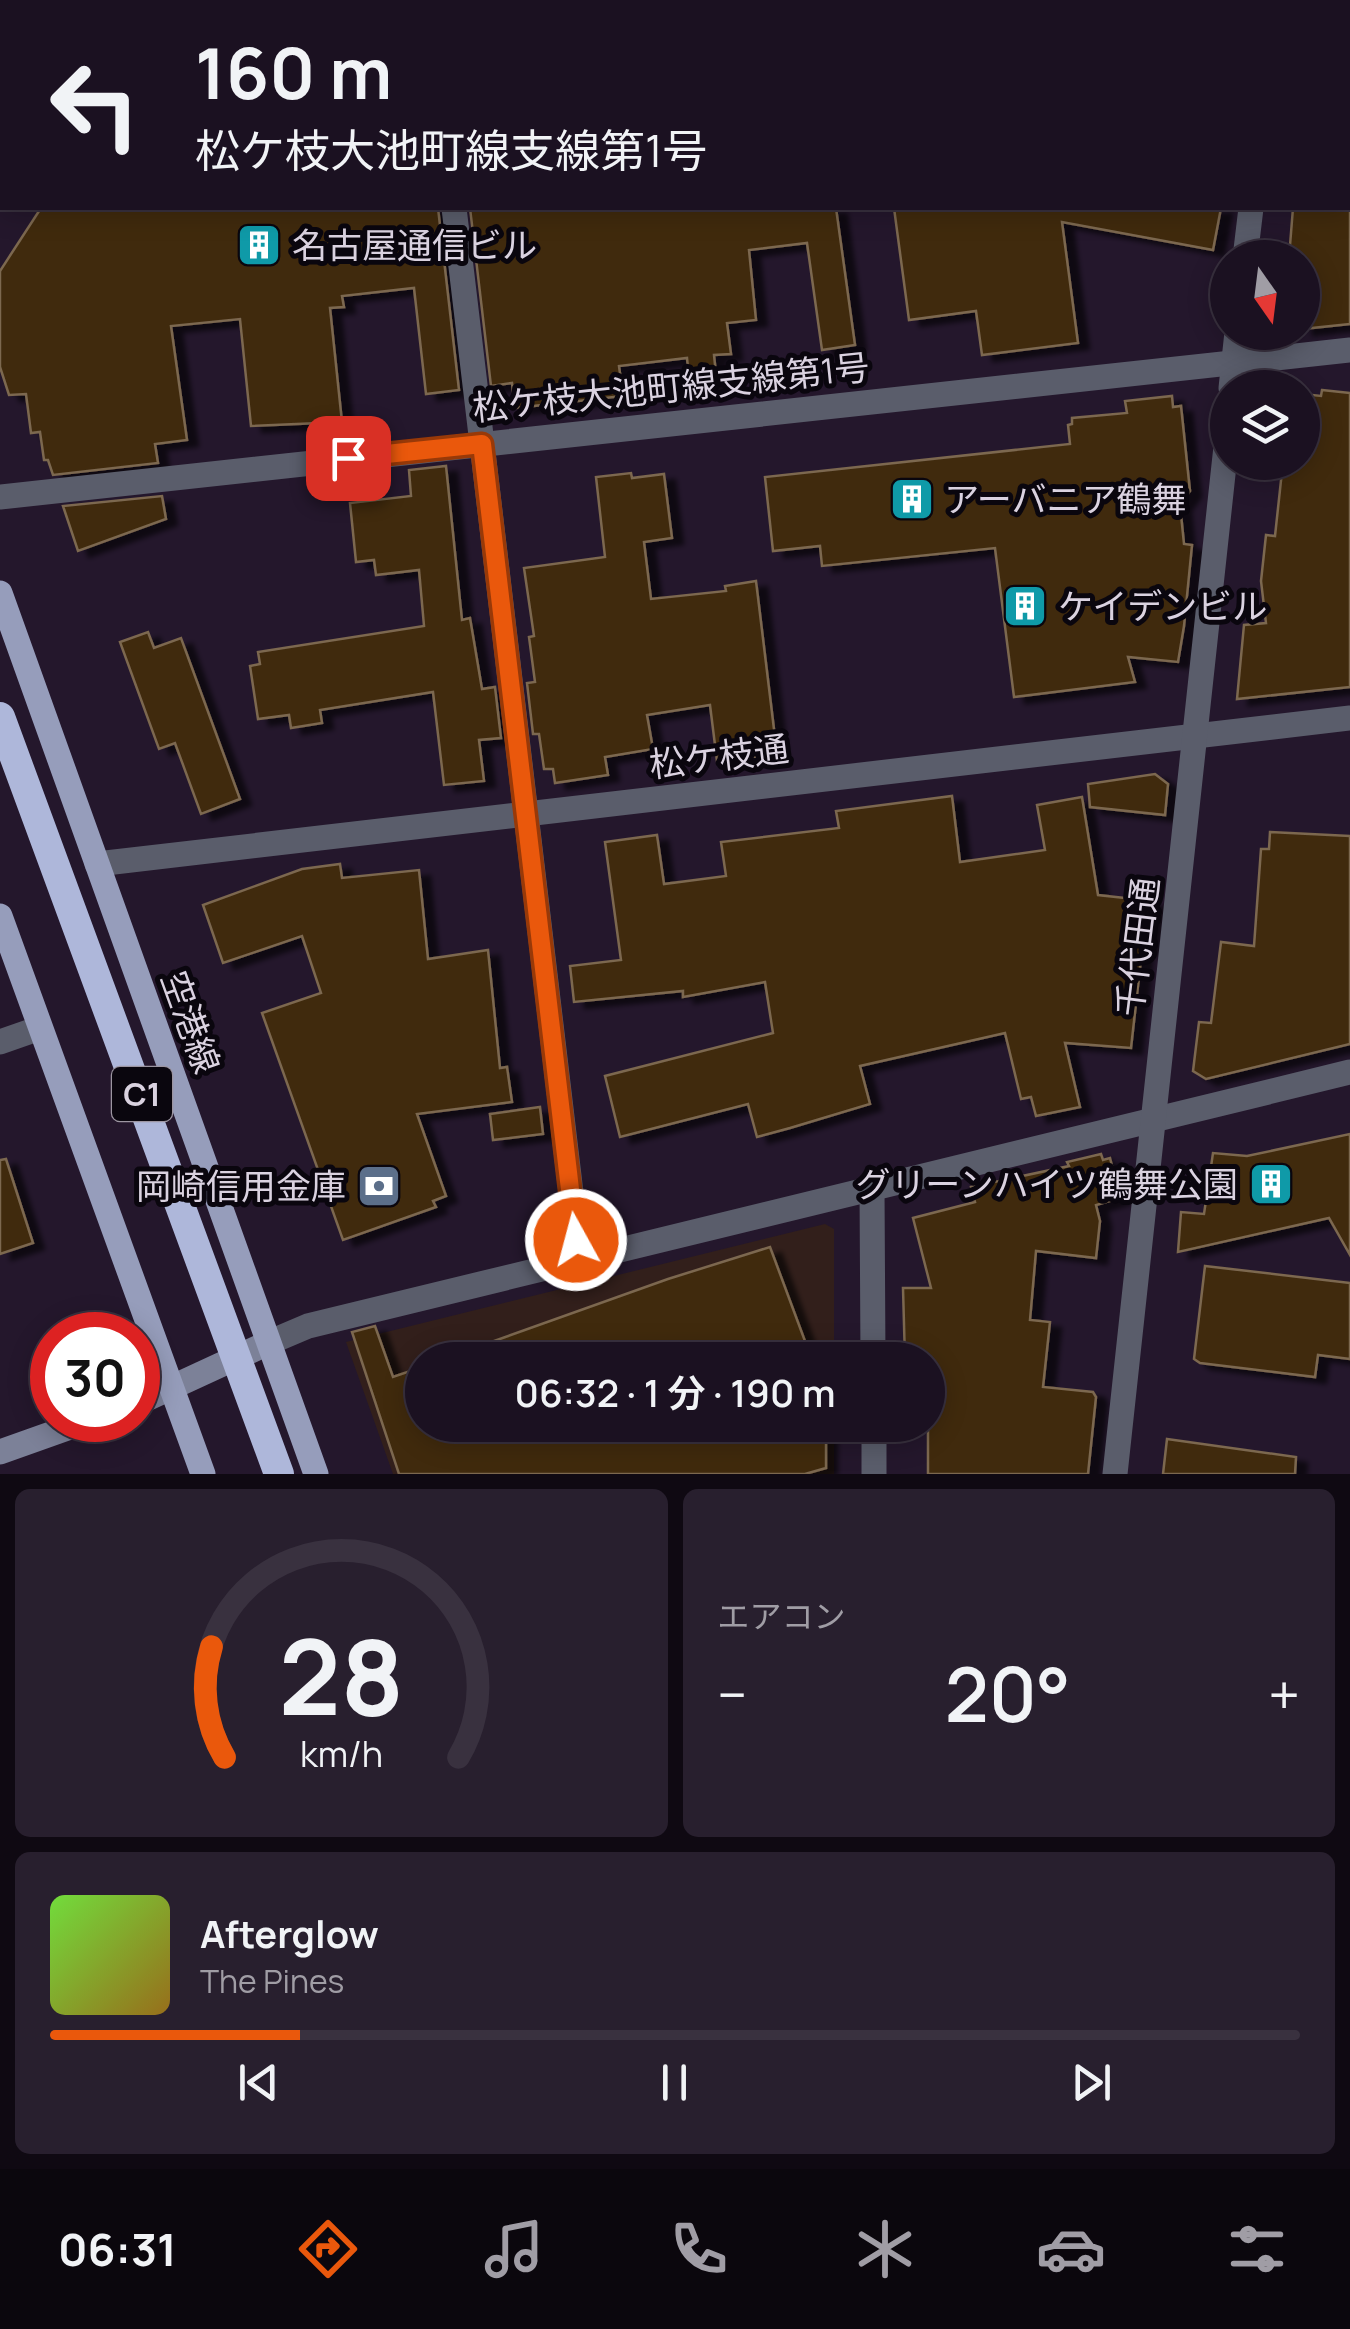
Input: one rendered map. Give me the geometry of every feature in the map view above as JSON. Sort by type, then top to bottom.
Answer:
[{"type":"highway","name":"C1","points":[[0,716],[279,1474]]},
{"type":"main road","name":"空港線","points":[[0,593],[316,1474]]},
{"type":"main road","points":[[0,916],[202,1474]]},
{"type":"street","points":[[454,210],[522,814],[578,1260]]},
{"type":"street","points":[[1248,240],[1251,210]]},
{"type":"street","points":[[1233,370],[1235,350]]},
{"type":"street","name":"松ケ枝大池町線支線第1号","points":[[0,497],[1350,350]]},
{"type":"street","name":"千代田通","points":[[1114,1474],[1223,480]]},
{"type":"street","name":"松ケ枝通","points":[[97,864],[1350,718]]},
{"type":"street","points":[[0,1042],[40,1028]]},
{"type":"street","points":[[160,1395],[308,1326],[1350,1072]]},
{"type":"street","points":[[872,1188],[873,1342]]},
{"type":"street","points":[[0,1452],[30,1441]]},
{"type":"street","points":[[874,1442],[874,1474]]},
{"type":"shaded area","points":[[825,1224],[834,1229],[834,1342],[405,1342],[405,1442],[834,1442],[834,1474],[393,1474],[346,1342]]},
{"type":"building","points":[[40,210],[438,210],[459,390],[426,394],[414,288],[342,296],[344,307],[330,308],[342,422],[251,426],[240,319],[171,326],[187,440],[155,444],[158,463],[53,475],[48,460],[44,460],[40,432],[31,433],[26,394],[9,395],[0,367],[0,271]]},
{"type":"building","points":[[470,210],[836,210],[855,345],[822,350],[807,243],[749,250],[756,320],[727,323],[731,354],[714,355],[717,384],[690,387],[687,358],[619,366],[623,396],[515,408],[512,383],[491,386]]},
{"type":"building","points":[[894,210],[1221,210],[1210,249],[1062,222],[1078,343],[982,355],[976,311],[909,320]]},
{"type":"building","points":[[1293,210],[1350,210],[1350,324],[1320,327],[1320,240],[1290,240]]},
{"type":"building","points":[[1322,390],[1350,393],[1350,687],[1237,699],[1244,625],[1266,623],[1261,581],[1266,535],[1275,536],[1281,480],[1320,480]]},
{"type":"building","points":[[1172,396],[1173,407],[1181,406],[1190,491],[1180,505],[1184,544],[1192,545],[1184,626],[1178,662],[1128,657],[1135,682],[1014,697],[995,548],[822,566],[820,546],[773,551],[765,477],[1070,444],[1068,425],[1072,418],[1127,413],[1125,401]]},
{"type":"building","points":[[446,466],[462,620],[470,618],[482,689],[495,687],[501,738],[479,740],[484,781],[444,785],[433,692],[320,710],[322,723],[291,728],[289,715],[258,719],[250,666],[260,664],[258,652],[424,626],[419,570],[376,575],[374,560],[356,562],[350,503],[411,496],[409,470]]},
{"type":"building","points":[[631,473],[632,478],[664,474],[672,538],[644,542],[651,599],[726,591],[725,586],[756,581],[777,754],[717,761],[710,705],[647,715],[653,749],[605,757],[608,775],[555,783],[553,769],[544,769],[539,734],[533,734],[527,683],[535,682],[529,637],[534,636],[524,568],[605,557],[596,477]]},
{"type":"building","points":[[162,496],[166,519],[78,551],[63,506]]},
{"type":"building","points":[[148,632],[154,648],[181,638],[240,799],[201,814],[175,743],[159,749],[120,642]]},
{"type":"building","points":[[1155,774],[1168,784],[1165,815],[1090,807],[1088,784]]},
{"type":"building","points":[[952,796],[960,862],[1045,850],[1037,805],[1082,797],[1098,895],[1153,901],[1147,950],[1142,950],[1131,1048],[1065,1043],[1080,1107],[1036,1116],[1031,1097],[1021,1099],[1005,1033],[860,1066],[870,1104],[757,1137],[748,1104],[620,1137],[605,1076],[773,1033],[765,982],[683,997],[683,991],[574,1002],[570,966],[621,960],[605,842],[657,835],[664,884],[726,876],[721,842],[839,828],[836,811]]},
{"type":"building","points":[[1270,832],[1350,836],[1350,1044],[1206,1079],[1193,1071],[1199,1022],[1211,1023],[1221,942],[1254,946],[1261,849],[1269,849]]},
{"type":"building","points":[[340,864],[342,878],[419,870],[428,959],[488,950],[500,1068],[507,1067],[512,1102],[417,1114],[446,1196],[433,1201],[436,1207],[343,1240],[262,1013],[321,993],[302,936],[223,963],[203,905],[302,869]]},
{"type":"building","points":[[540,1107],[543,1134],[493,1140],[490,1114]]},
{"type":"building","name":"グリーンハイツ鶴舞公園","points":[[1350,1134],[1350,1255],[1329,1218],[1178,1252],[1181,1212],[1204,1214],[1213,1153],[1247,1156]]},
{"type":"building","points":[[1101,1154],[1103,1160],[1110,1158],[1120,1198],[1096,1205],[1100,1221],[1096,1258],[1036,1251],[1030,1320],[1050,1322],[1043,1387],[1093,1392],[1096,1397],[1088,1474],[928,1474],[928,1442],[945,1442],[945,1342],[904,1342],[903,1288],[931,1288],[913,1218],[975,1202],[971,1187],[1069,1166],[1067,1162]]},
{"type":"building","points":[[6,1159],[33,1243],[0,1254],[0,1160]]},
{"type":"building","points":[[770,1247],[805,1342],[491,1342]]},
{"type":"building","points":[[1205,1266],[1350,1283],[1350,1359],[1318,1355],[1315,1377],[1200,1363],[1194,1359]]},
{"type":"building","points":[[375,1326],[393,1377],[405,1373],[405,1442],[826,1442],[826,1468],[805,1474],[399,1474],[352,1332]]},
{"type":"building","points":[[1167,1439],[1296,1457],[1295,1474],[1163,1474]]},
{"type":"place","name":"名古屋通信ビル","points":[[259,245]]},
{"type":"place","name":"アーバニア鶴舞","points":[[912,499]]},
{"type":"place","name":"ケイデンビル","points":[[1025,606]]},
{"type":"place","name":"グリーンハイツ鶴舞公園","points":[[1271,1184]]},
{"type":"place","name":"岡崎信用金庫","points":[[379,1186]]},
{"type":"route","points":[[348,458],[482,444],[522,814],[576,1240]]}]
